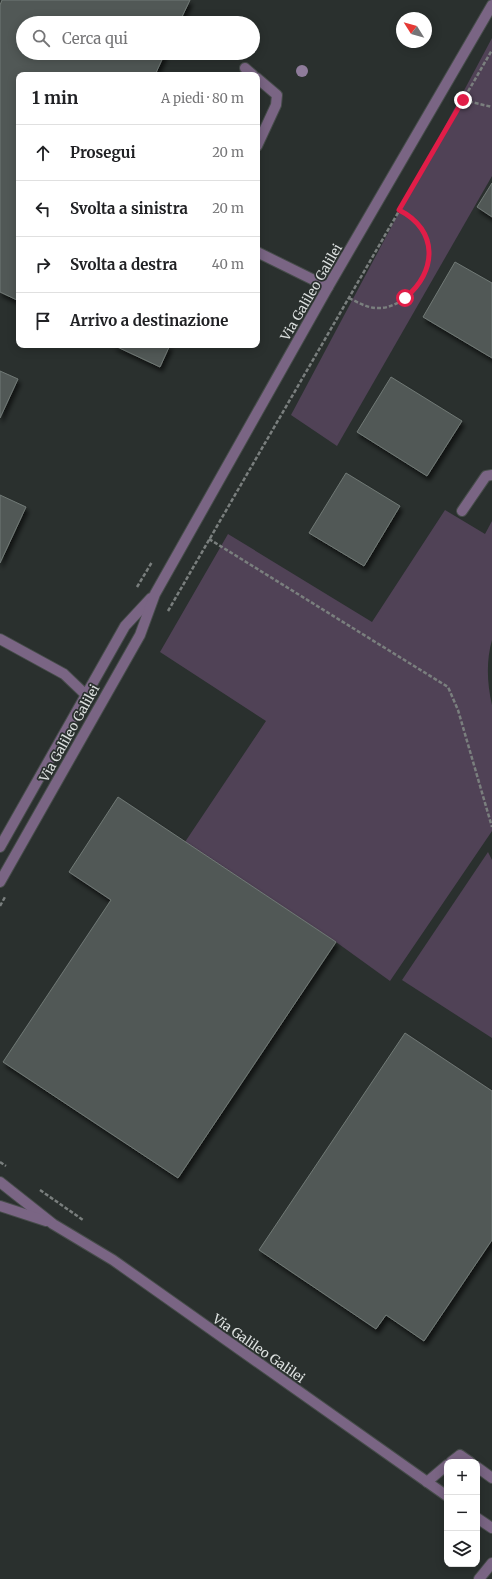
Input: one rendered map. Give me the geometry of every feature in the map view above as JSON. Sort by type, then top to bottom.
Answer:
[{"type":"street","name":"Via Galileo Galilei","points":[[0,882],[140,635],[155,594],[328,287],[492,5]]},
{"type":"street","points":[[245,68],[250,72]]},
{"type":"street","points":[[260,81],[277,95],[276,105],[260,140]]},
{"type":"street","points":[[260,253],[328,287]]},
{"type":"street","points":[[462,511],[486,476],[492,476]]},
{"type":"street","name":"Via Galileo Galilei","points":[[0,847],[125,626],[155,594]]},
{"type":"street","points":[[0,639],[64,674],[86,695]]},
{"type":"street","name":"Via Galileo Galilei","points":[[0,1182],[53,1224],[113,1260],[446,1495]]},
{"type":"street","name":"Via Galileo Galilei","points":[[0,1206],[53,1224]]},
{"type":"street","points":[[455,1459],[460,1455],[466,1459]]},
{"type":"street","points":[[427,1482],[444,1468]]},
{"type":"street","points":[[480,1469],[492,1478]]},
{"type":"street","points":[[480,1520],[492,1528]]},
{"type":"street","points":[[479,1579],[492,1563]]},
{"type":"path","points":[[167,613],[492,50]]},
{"type":"path","points":[[463,100],[492,107]]},
{"type":"path","points":[[349,298],[373,308],[387,307],[396,304],[412,292],[424,275],[430,255],[426,239],[417,224],[399,210]]},
{"type":"path","points":[[209,539],[448,687],[458,710],[492,826]]},
{"type":"path","points":[[0,906],[8,893]]},
{"type":"shaded area","points":[[492,38],[492,176],[337,446],[291,415]]},
{"type":"shaded area","points":[[445,510],[485,534],[492,521],[492,640],[488,672],[492,705],[492,831],[390,981],[336,942],[185,842],[266,721],[160,652],[228,534],[372,622]]},
{"type":"shaded area","points":[[488,852],[492,860],[492,1038],[402,980]]},
{"type":"building","points":[[2,0],[190,0],[182,16],[16,16],[16,60],[162,60],[156,72],[16,72],[16,300],[0,292],[0,5]]},
{"type":"building","points":[[492,183],[492,217],[477,207]]},
{"type":"building","points":[[455,262],[492,283],[492,358],[423,317]]},
{"type":"building","points":[[119,348],[169,348],[160,367]]},
{"type":"building","points":[[0,371],[18,379],[0,418]]},
{"type":"building","points":[[391,377],[462,421],[427,476],[357,432]]},
{"type":"building","points":[[346,473],[400,506],[364,566],[309,533]]},
{"type":"building","points":[[0,495],[26,507],[0,563]]},
{"type":"building","points":[[118,797],[336,942],[178,1178],[3,1062],[111,900],[69,872]]},
{"type":"building","points":[[405,1033],[492,1091],[492,1240],[424,1341],[386,1315],[376,1329],[259,1250]]},
{"type":"route","points":[[405,298],[419,284],[428,266],[430,255],[429,247],[422,230],[412,219],[399,210],[463,100]]}]
